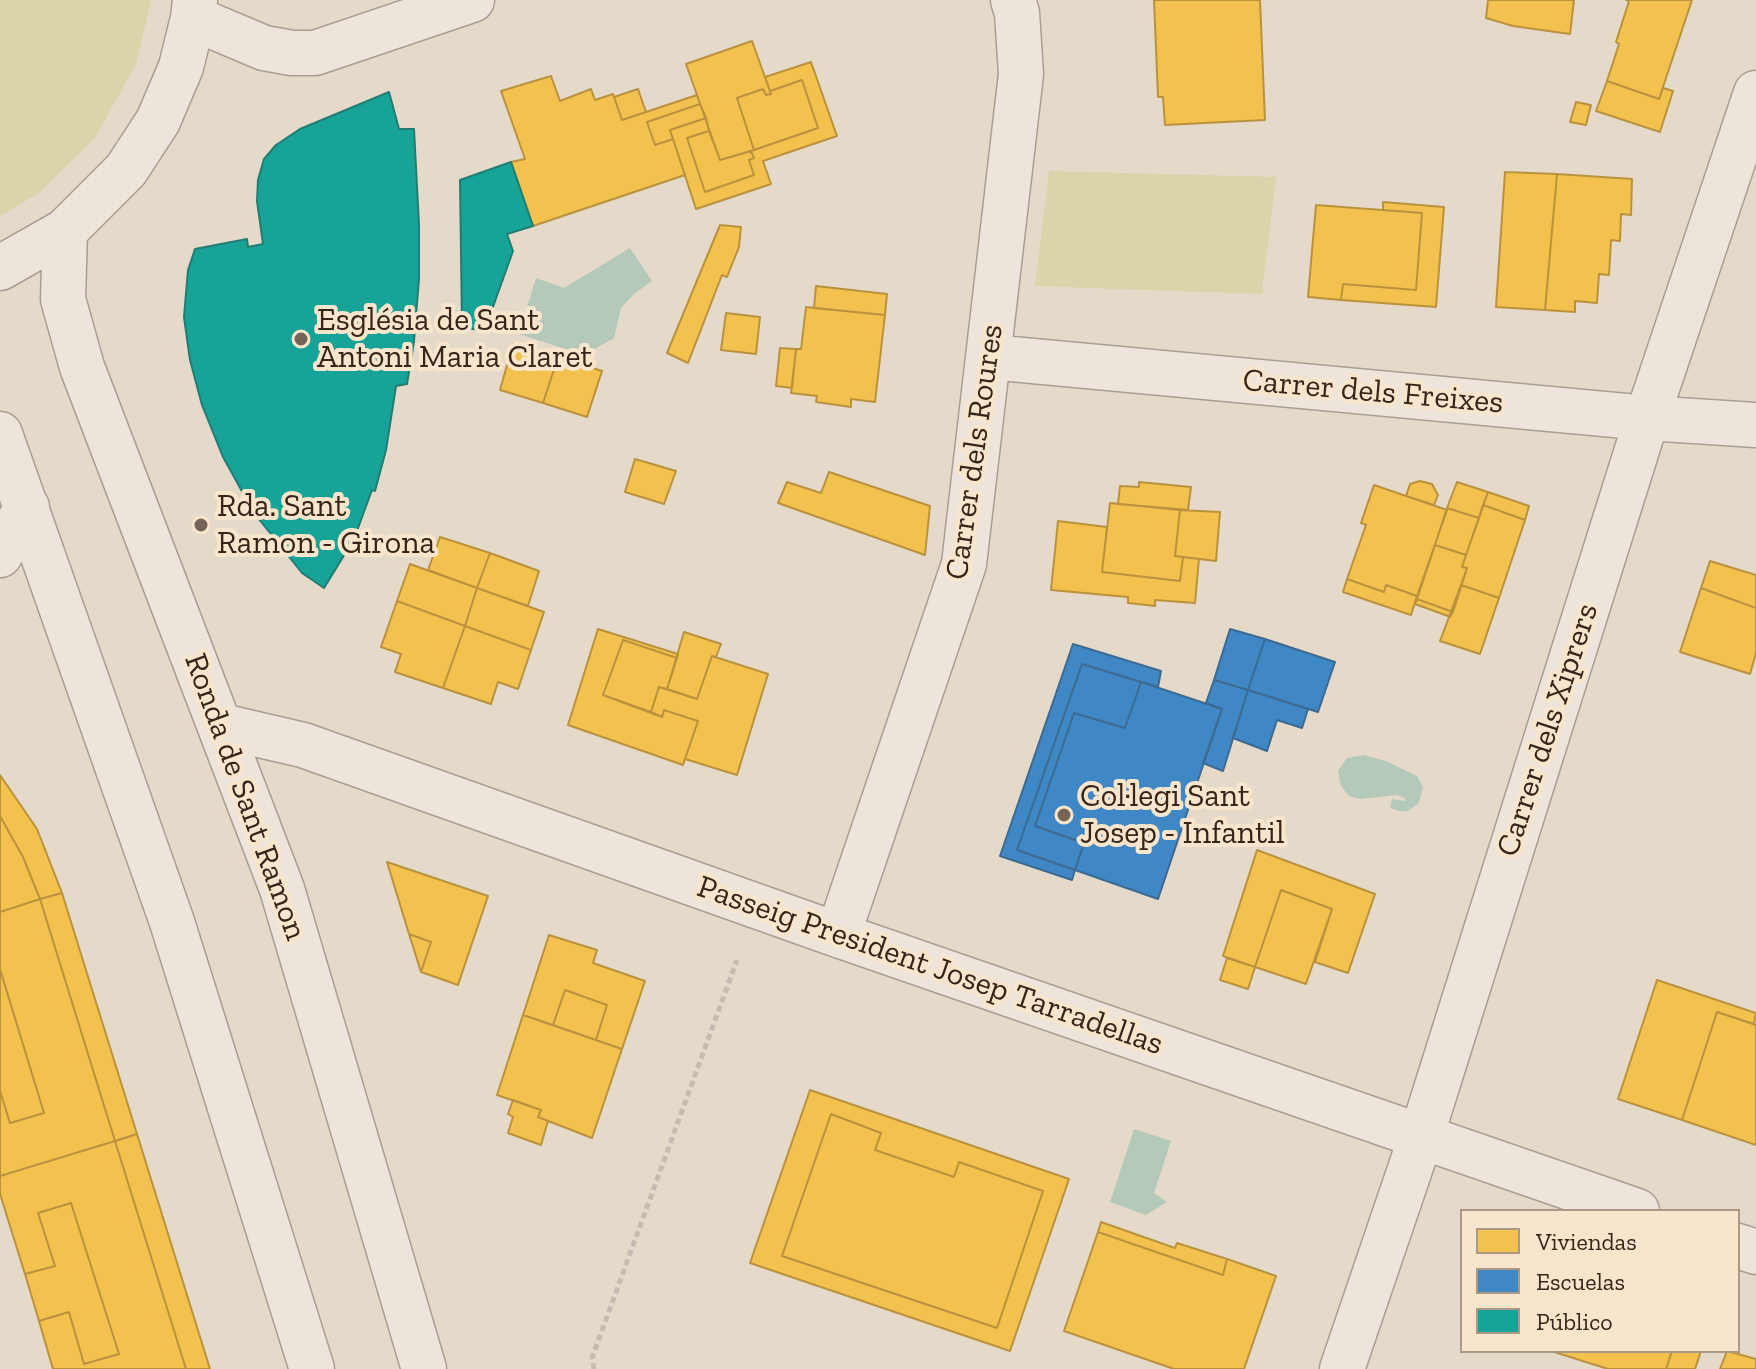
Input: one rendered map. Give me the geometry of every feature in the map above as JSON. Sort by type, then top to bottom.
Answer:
[{"type":"street","points":[[0,268],[65,231],[126,170],[158,121],[181,67],[194,9],[264,48],[315,53],[472,0]]},
{"type":"street","name":"Carrer dels Roures","points":[[838,935],[964,564],[1021,74],[1017,13],[1013,0]]},
{"type":"street","name":"Carrer dels Xiprers","points":[[1342,1369],[1421,1137],[1647,418],[1756,93]]},
{"type":"street","name":"Ronda de Sant Ramon","points":[[65,231],[63,299],[82,367],[282,889],[424,1369]]},
{"type":"street","name":"Carrer dels Freixes","points":[[990,357],[1647,418],[1756,425]]},
{"type":"street","points":[[0,434],[172,922],[312,1369]]},
{"type":"street","points":[[0,555],[27,507]]},
{"type":"street","name":"Passeig President Josep Tarradellas","points":[[221,726],[303,745],[838,935],[1631,1209]]},
{"type":"path","points":[[594,1369],[592,1358],[756,906]]},
{"type":"shaded area","points":[[0,0],[151,0],[136,64],[95,138],[39,193],[0,216]]},
{"type":"shaded area","points":[[1049,171],[1276,177],[1262,294],[1035,286]]},
{"type":"shaded area","points":[[630,248],[652,281],[621,308],[614,338],[584,355],[519,334],[536,278],[564,288]]},
{"type":"shaded area","points":[[1364,755],[1386,761],[1417,776],[1423,787],[1419,803],[1408,811],[1400,811],[1390,808],[1392,799],[1405,801],[1397,795],[1360,799],[1349,796],[1341,786],[1338,771],[1347,758]]},
{"type":"shaded area","points":[[1134,1129],[1171,1141],[1154,1193],[1167,1202],[1146,1215],[1110,1202]]},
{"type":"building: Viviendas","points":[[1154,0],[1260,0],[1265,120],[1165,125],[1163,97],[1158,97]]},
{"type":"building: Viviendas","points":[[1488,0],[1574,0],[1570,34],[1513,26],[1486,18]]},
{"type":"building: Viviendas","points":[[1626,0],[1692,0],[1659,99],[1607,81],[1619,44],[1616,42],[1629,1]]},
{"type":"building: Viviendas","points":[[752,41],[771,94],[766,95],[763,89],[737,98],[754,150],[720,160],[686,64]]},
{"type":"building: Viviendas","points":[[811,62],[837,136],[763,161],[771,184],[696,209],[670,130],[706,118],[709,131],[687,138],[705,192],[754,175],[749,160],[754,158],[751,151],[818,128],[802,80],[770,91],[765,77]]},
{"type":"building: Viviendas","points":[[551,76],[560,101],[591,89],[595,100],[613,94],[622,120],[697,95],[700,104],[647,122],[655,145],[673,139],[685,175],[533,226],[511,162],[525,159],[501,91]]},
{"type":"building: Viviendas","points":[[802,80],[818,128],[754,150],[737,98],[763,89],[766,95],[771,94],[770,91]]},
{"type":"building: Viviendas","points":[[1607,81],[1659,99],[1663,88],[1673,91],[1660,132],[1596,111]]},
{"type":"building: Viviendas","points":[[638,89],[646,112],[622,120],[614,97]]},
{"type":"building: Viviendas","points":[[1576,102],[1591,105],[1586,125],[1570,122]]},
{"type":"building: Viviendas","points":[[700,104],[706,118],[670,130],[673,139],[655,145],[647,122]]},
{"type":"building: Viviendas","points":[[709,131],[720,160],[751,151],[754,158],[749,160],[754,175],[705,192],[687,138]]},
{"type":"building: Viviendas","points":[[1505,172],[1557,174],[1545,310],[1496,307]]},
{"type":"building: Viviendas","points":[[1557,174],[1632,179],[1631,215],[1621,214],[1620,241],[1611,240],[1609,275],[1599,274],[1597,303],[1575,301],[1575,312],[1545,310]]},
{"type":"building: Viviendas","points":[[1383,202],[1444,207],[1436,307],[1341,300],[1343,284],[1416,290],[1422,213],[1383,210]]},
{"type":"building: Viviendas","points":[[1316,205],[1422,213],[1416,290],[1343,284],[1341,300],[1308,297]]},
{"type":"building: Viviendas","points":[[720,225],[741,227],[739,247],[727,277],[722,275],[688,363],[667,353]]},
{"type":"building: Viviendas","points":[[816,286],[887,294],[885,315],[814,308]]},
{"type":"building: Viviendas","points":[[806,307],[885,315],[875,402],[851,399],[851,407],[816,402],[817,396],[791,393],[796,349],[801,349]]},
{"type":"building: Viviendas","points":[[726,313],[760,317],[756,354],[721,350]]},
{"type":"building: Viviendas","points":[[513,344],[558,357],[543,403],[500,390]]},
{"type":"building: Viviendas","points":[[780,348],[796,349],[792,388],[776,386]]},
{"type":"building: Viviendas","points":[[558,357],[602,371],[587,417],[543,403]]},
{"type":"building: Viviendas","points":[[635,459],[676,471],[664,504],[625,492]]},
{"type":"building: Viviendas","points":[[829,472],[930,506],[925,555],[778,503],[787,482],[821,493]]},
{"type":"building: Viviendas","points":[[1420,481],[1432,484],[1438,495],[1434,505],[1406,496],[1410,484]]},
{"type":"building: Viviendas","points":[[1139,482],[1191,487],[1188,510],[1118,504],[1120,486],[1139,487]]},
{"type":"building: Viviendas","points":[[1457,482],[1488,492],[1479,518],[1447,508]]},
{"type":"building: Viviendas","points":[[1374,485],[1447,510],[1417,596],[1386,585],[1384,592],[1347,579],[1366,525],[1361,523]]},
{"type":"building: Viviendas","points":[[1488,492],[1529,506],[1525,520],[1483,505]]},
{"type":"building: Viviendas","points":[[1110,503],[1180,510],[1175,556],[1183,557],[1180,581],[1102,572]]},
{"type":"building: Viviendas","points":[[1483,505],[1525,520],[1499,598],[1461,585],[1467,568],[1462,567]]},
{"type":"building: Viviendas","points":[[1447,508],[1479,518],[1466,555],[1435,545]]},
{"type":"building: Viviendas","points":[[1180,510],[1220,512],[1216,561],[1175,556]]},
{"type":"building: Viviendas","points":[[1058,521],[1107,527],[1102,572],[1180,581],[1183,557],[1199,559],[1195,603],[1155,600],[1155,606],[1128,603],[1128,597],[1051,590]]},
{"type":"building: Viviendas","points":[[440,537],[490,553],[477,588],[428,570]]},
{"type":"building: Viviendas","points":[[1435,545],[1466,555],[1462,567],[1467,568],[1453,612],[1417,599]]},
{"type":"building: Viviendas","points":[[490,553],[539,571],[528,606],[477,588]]},
{"type":"building: Viviendas","points":[[1710,561],[1756,575],[1756,608],[1701,588]]},
{"type":"building: Viviendas","points":[[410,564],[477,588],[465,626],[397,601]]},
{"type":"building: Viviendas","points":[[1347,579],[1384,592],[1386,585],[1417,596],[1411,615],[1343,592]]},
{"type":"building: Viviendas","points":[[1461,585],[1499,598],[1480,654],[1440,641]]},
{"type":"building: Viviendas","points":[[477,588],[544,612],[531,650],[465,626]]},
{"type":"building: Viviendas","points":[[1701,588],[1756,608],[1756,653],[1750,674],[1680,652]]},
{"type":"building: Viviendas","points":[[1417,599],[1453,612],[1450,617],[1415,604]]},
{"type":"building: Viviendas","points":[[397,601],[465,626],[443,688],[395,672],[401,654],[381,647]]},
{"type":"building: Viviendas","points":[[465,626],[531,650],[518,689],[498,682],[491,704],[443,688]]},
{"type":"building: Viviendas","points":[[598,629],[678,654],[677,658],[623,640],[603,695],[662,717],[664,710],[698,721],[683,765],[568,725]]},
{"type":"building: Viviendas","points":[[684,632],[721,644],[716,657],[712,656],[697,699],[667,689]]},
{"type":"building: Viviendas","points":[[623,640],[677,658],[667,689],[659,687],[651,712],[603,695]]},
{"type":"building: Viviendas","points":[[712,656],[768,674],[737,775],[685,759],[698,721],[664,710],[662,717],[651,712],[659,687],[697,699]]},
{"type":"building: Viviendas","points":[[0,775],[37,829],[62,893],[40,899],[23,857],[0,816]]},
{"type":"building: Viviendas","points":[[0,816],[23,857],[40,899],[0,912]]},
{"type":"building: Viviendas","points":[[1257,850],[1375,894],[1348,973],[1315,962],[1332,909],[1281,890],[1255,967],[1223,956]]},
{"type":"building: Viviendas","points":[[387,862],[488,896],[458,985],[421,972],[431,942],[409,934]]},
{"type":"building: Viviendas","points":[[1281,890],[1332,909],[1306,984],[1255,967]]},
{"type":"building: Viviendas","points":[[62,893],[137,1134],[115,1141],[40,899]]},
{"type":"building: Viviendas","points":[[40,899],[115,1141],[0,1176],[0,1091],[10,1123],[44,1113],[0,969],[0,912]]},
{"type":"building: Viviendas","points":[[409,934],[431,942],[421,972]]},
{"type":"building: Viviendas","points":[[549,935],[597,950],[593,963],[645,981],[622,1049],[596,1040],[607,1005],[565,990],[553,1025],[523,1015]]},
{"type":"building: Viviendas","points":[[1227,958],[1255,967],[1248,989],[1220,980]]},
{"type":"building: Viviendas","points":[[0,969],[44,1113],[10,1123],[0,1091]]},
{"type":"building: Viviendas","points":[[1657,980],[1756,1013],[1754,1024],[1717,1012],[1682,1120],[1618,1099]]},
{"type":"building: Viviendas","points":[[565,990],[607,1005],[596,1040],[553,1025]]},
{"type":"building: Viviendas","points":[[1717,1012],[1756,1025],[1756,1145],[1682,1120]]},
{"type":"building: Viviendas","points":[[523,1015],[622,1049],[592,1138],[538,1117],[541,1110],[497,1095]]},
{"type":"building: Viviendas","points":[[810,1090],[1069,1179],[1010,1351],[750,1263]],"holes":[[[831,1114],[881,1133],[875,1150],[954,1177],[959,1162],[1043,1191],[997,1328],[782,1256]]]},
{"type":"building: Viviendas","points":[[513,1100],[541,1110],[538,1117],[548,1121],[541,1145],[508,1133],[513,1117],[508,1114]]},
{"type":"building: Viviendas","points":[[831,1114],[881,1133],[875,1150],[954,1177],[959,1162],[1043,1191],[997,1328],[782,1256]]},
{"type":"building: Viviendas","points":[[137,1134],[210,1369],[186,1369],[115,1141]]},
{"type":"building: Viviendas","points":[[115,1141],[186,1369],[53,1369],[39,1321],[69,1312],[84,1364],[119,1354],[71,1203],[38,1213],[55,1266],[25,1274],[0,1194],[0,1176]]},
{"type":"building: Viviendas","points":[[71,1203],[119,1354],[84,1364],[69,1312],[39,1321],[25,1274],[55,1266],[38,1213]]},
{"type":"building: Viviendas","points":[[1101,1222],[1175,1248],[1177,1243],[1227,1259],[1223,1275],[1098,1232]]},
{"type":"building: Viviendas","points":[[1098,1232],[1223,1275],[1227,1259],[1276,1276],[1244,1369],[1174,1369],[1064,1331]]},
{"type":"building: Viviendas","points":[[1557,1353],[1671,1353],[1666,1369],[1608,1369]]},
{"type":"building: Viviendas","points":[[1671,1353],[1700,1353],[1695,1369],[1666,1369]]},
{"type":"building: Viviendas","points":[[1726,1353],[1756,1359],[1756,1369],[1720,1369]]},
{"type":"building: Escuelas","points":[[1230,629],[1265,639],[1248,690],[1214,680]]},
{"type":"building: Escuelas","points":[[1265,639],[1335,662],[1318,712],[1248,690]]},
{"type":"building: Escuelas","points":[[1073,644],[1161,671],[1158,687],[1082,664],[1017,850],[1075,870],[1072,880],[1000,856]]},
{"type":"building: Escuelas","points":[[1082,664],[1141,682],[1125,728],[1074,713],[1035,826],[1084,843],[1075,870],[1017,850]]},
{"type":"building: Escuelas","points":[[1214,680],[1248,690],[1223,771],[1203,763],[1222,709],[1206,703]]},
{"type":"building: Escuelas","points":[[1141,682],[1222,709],[1158,899],[1075,870],[1084,843],[1035,826],[1074,713],[1125,728]]},
{"type":"building: Escuelas","points":[[1248,690],[1308,709],[1302,728],[1277,720],[1267,751],[1233,738]]},
{"type":"building: Público","name":"Església de Sant Antoni Maria Claret","points":[[389,92],[399,129],[414,129],[419,279],[414,341],[407,384],[396,386],[386,450],[375,491],[372,490],[354,539],[324,588],[302,573],[254,513],[223,457],[202,405],[190,360],[184,317],[188,270],[195,249],[247,239],[248,247],[263,244],[257,201],[258,180],[264,159],[276,145],[300,129]]},
{"type":"building: Público","points":[[511,162],[533,226],[507,234],[513,251],[484,332],[462,326],[460,180]]},
{"type":"place","name":"Església de Sant Antoni Maria Claret","points":[[301,339]]},
{"type":"place","name":"Rda. Sant Ramon - Girona","points":[[201,525]]},
{"type":"place","name":"Col·legi Sant Josep - Infantil","points":[[1064,815]]}]
